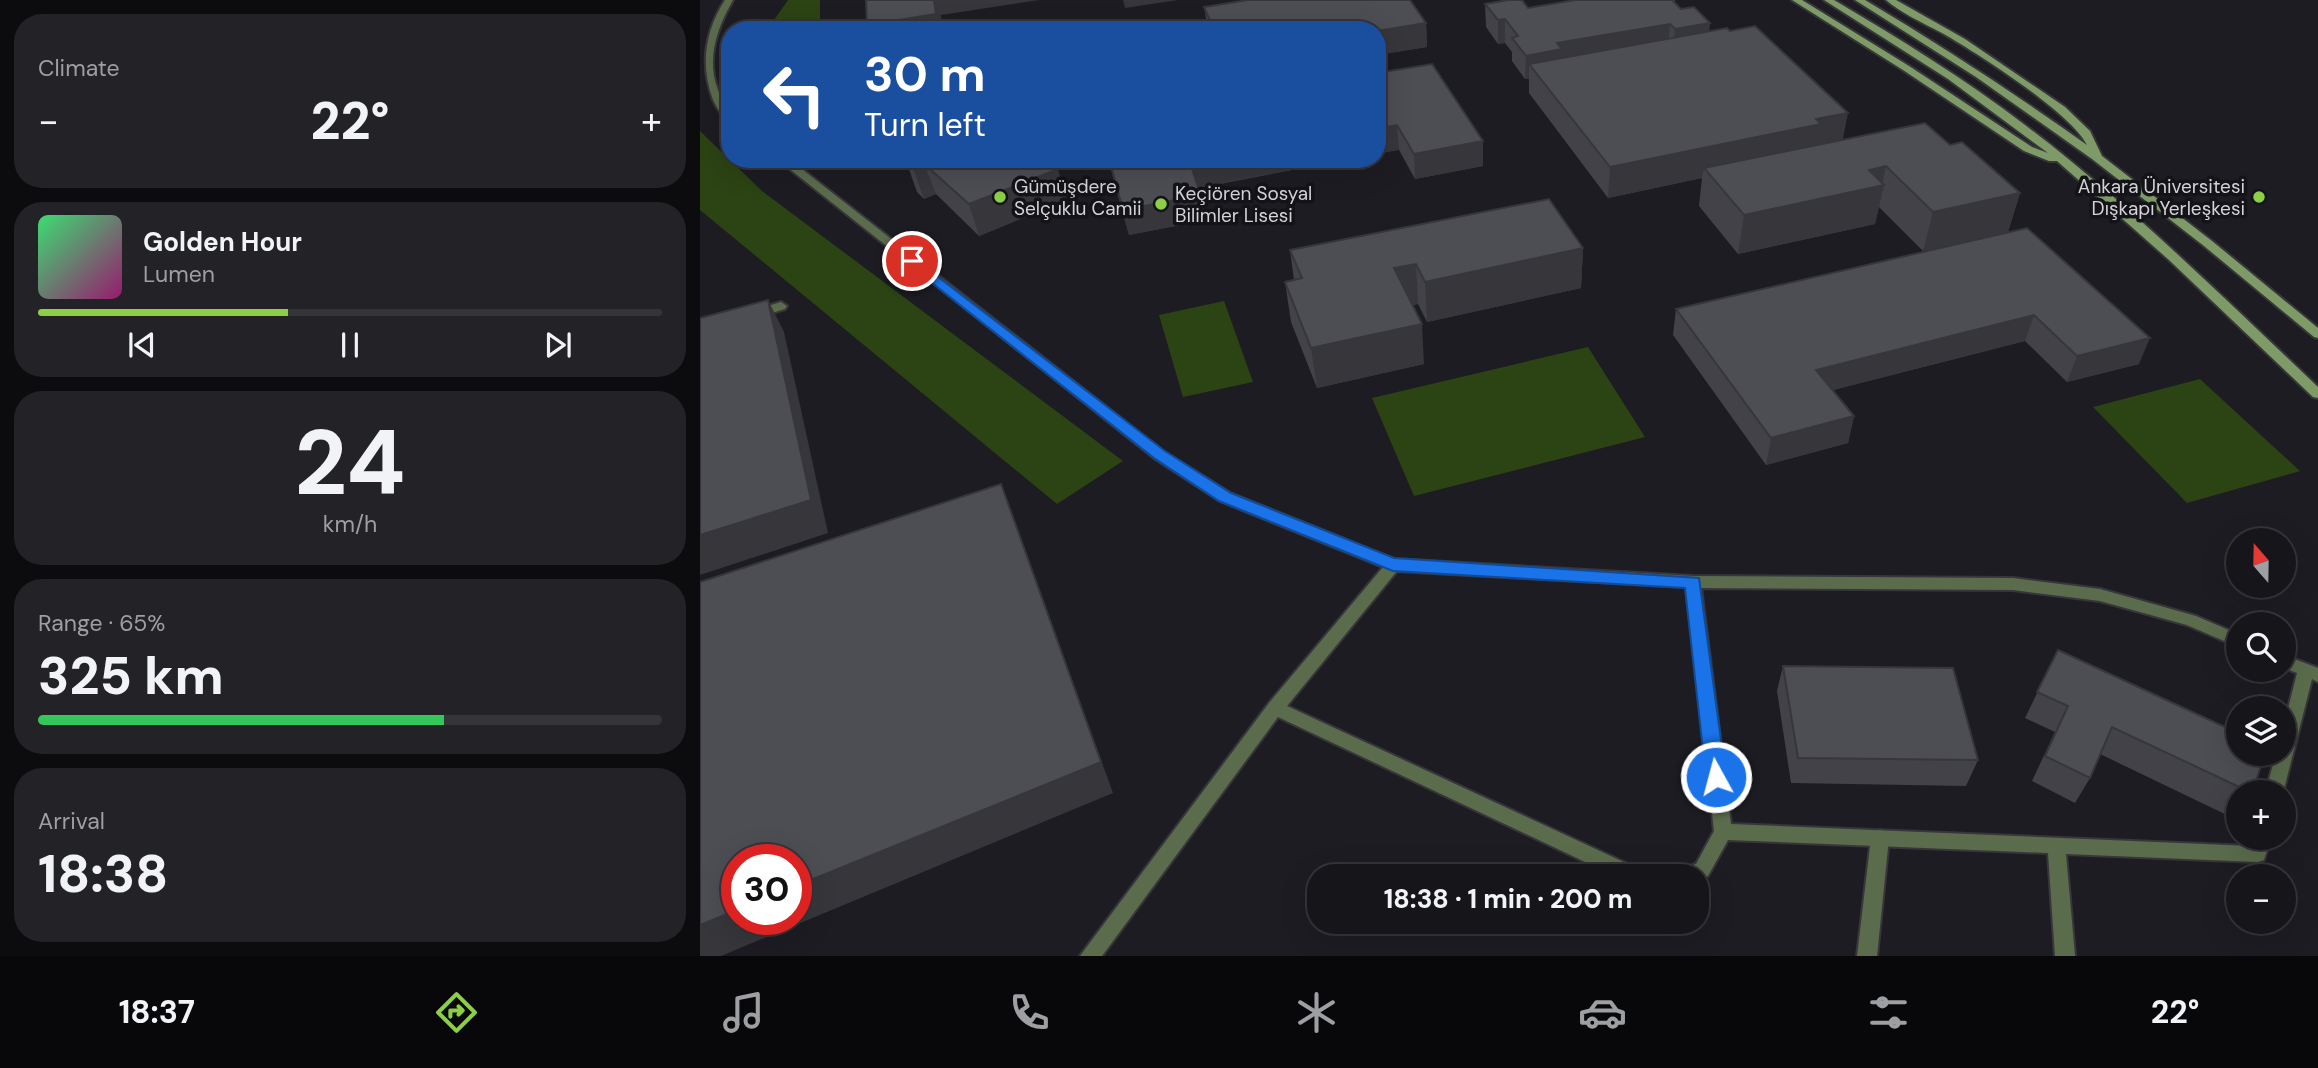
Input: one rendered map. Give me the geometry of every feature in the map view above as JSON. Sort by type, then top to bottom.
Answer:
[{"type":"main road","points":[[1796,0],[1906,68],[2028,149],[2064,164]]},
{"type":"main road","points":[[1828,0],[1967,88],[2024,129],[2195,278],[2318,394]]},
{"type":"main road","points":[[1859,0],[1972,67],[2097,156],[2193,229],[2318,334]]},
{"type":"main road","points":[[1890,0],[1962,41],[2061,109],[2086,133],[2097,156]]},
{"type":"street","points":[[721,108],[712,98],[704,80],[702,63],[709,33],[729,0]]},
{"type":"street","points":[[793,168],[1159,455],[1225,497],[1393,565],[1693,582],[2013,584],[2100,595],[2192,620],[2226,636]]},
{"type":"street","points":[[746,316],[781,306]]},
{"type":"street","points":[[1090,956],[1275,708],[1393,565]]},
{"type":"street","points":[[1693,582],[1723,832],[1705,864]]},
{"type":"street","points":[[2278,780],[2312,673]]},
{"type":"street","points":[[1275,708],[1609,864]]},
{"type":"street","points":[[1723,832],[2258,854],[2259,850]]},
{"type":"street","points":[[1867,956],[1880,838]]},
{"type":"street","points":[[2056,845],[2065,956]]},
{"type":"green space","points":[[788,0],[820,0],[820,21],[773,21]]},
{"type":"green space","points":[[700,131],[721,151],[721,168],[738,168],[762,191],[1123,461],[1057,504],[700,210]]},
{"type":"green space","points":[[1224,301],[1253,382],[1183,397],[1159,315]]},
{"type":"green space","points":[[1588,347],[1645,437],[1414,496],[1372,398]]},
{"type":"green space","points":[[2200,379],[2300,471],[2187,503],[2093,407]]},
{"type":"building","points":[[866,0],[934,0],[936,14],[892,21],[867,21]]},
{"type":"building","points":[[1248,0],[1410,0],[1426,23],[1386,30],[1386,21],[1210,21],[1204,7]]},
{"type":"building","points":[[1522,0],[1528,8],[1575,0],[1672,0],[1681,9],[1694,7],[1710,23],[1675,29],[1670,24],[1557,43],[1562,49],[1526,56],[1512,38],[1518,36],[1505,19],[1498,20],[1485,4]]},
{"type":"building","points":[[1755,26],[1848,113],[1816,119],[1821,124],[1610,167],[1529,64],[1727,28],[1730,31]]},
{"type":"building","points":[[1432,64],[1483,141],[1414,154],[1397,125],[1386,127],[1386,72]]},
{"type":"building","points":[[1925,123],[1950,145],[1962,142],[2020,193],[1933,212],[1886,166],[1869,170],[1884,185],[1744,215],[1704,168]]},
{"type":"building","points":[[928,168],[1058,169],[969,204]]},
{"type":"building","points":[[1111,168],[1192,168],[1201,195],[1123,210]]},
{"type":"building","points":[[1549,199],[1583,248],[1425,282],[1416,264],[1394,268],[1422,324],[1311,348],[1285,282],[1302,278],[1290,250]]},
{"type":"building","points":[[2027,228],[2150,338],[2077,356],[2034,315],[1816,370],[1854,416],[1771,438],[1676,309]]},
{"type":"building","points":[[768,300],[811,500],[700,535],[700,318]]},
{"type":"building","points":[[1001,484],[1101,762],[812,879],[812,844],[721,844],[721,916],[700,925],[700,582]]},
{"type":"building","points":[[2058,650],[2226,727],[2226,766],[2261,766],[2256,780],[2226,781],[2112,727],[2090,778],[2045,756],[2068,706],[2037,692]]},
{"type":"building","points":[[1783,666],[1953,668],[1978,760],[1798,758]]},
{"type":"place","name":"Gümüşdere Selçuklu Camii","points":[[1000,197]]},
{"type":"place","name":"Ankara Üniversitesi Dışkapı Yerleşkesi","points":[[2259,197]]},
{"type":"place","name":"Keçiören Sosyal Bilimler Lisesi","points":[[1161,204]]},
{"type":"route","points":[[912,261],[1159,455],[1225,497],[1393,565],[1693,582],[1716,777]]}]
